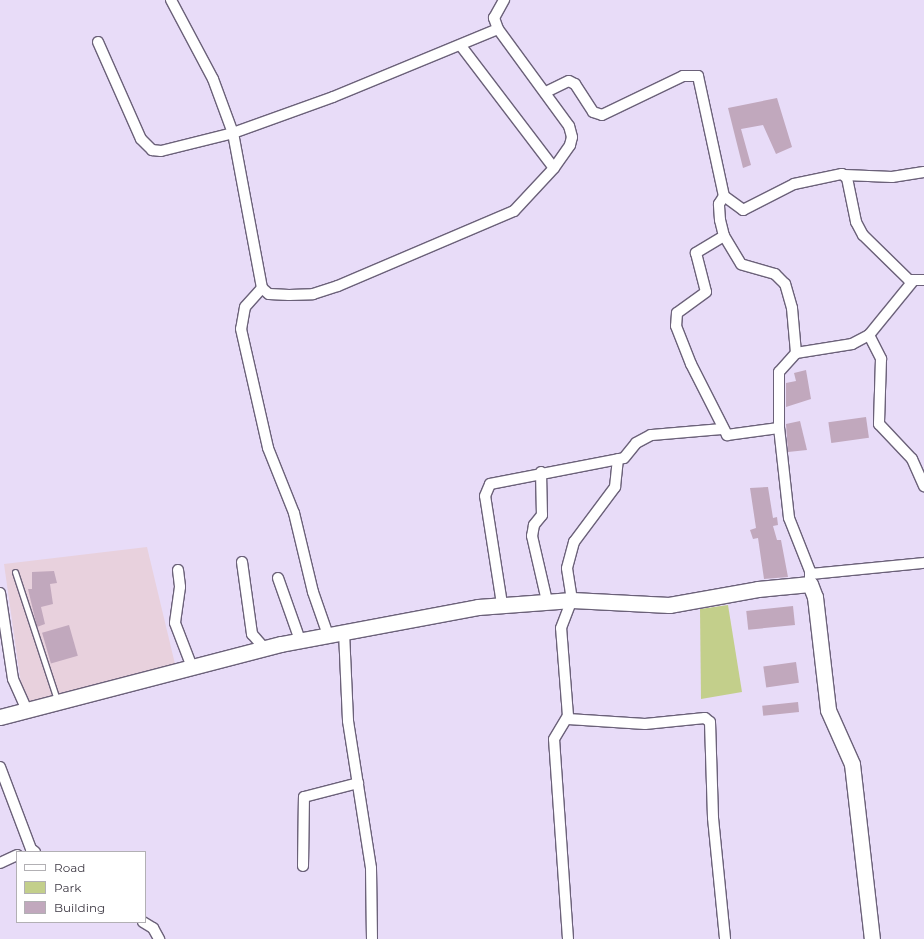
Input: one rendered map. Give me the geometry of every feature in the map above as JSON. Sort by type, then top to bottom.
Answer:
[{"type":"street","points":[[171,0],[213,79],[233,133],[262,288],[269,294],[289,295],[313,294],[338,286],[514,211],[554,168],[572,137],[569,126],[546,92],[498,29],[494,18],[504,0]]},
{"type":"street","points":[[98,42],[141,139],[152,150],[161,152],[233,133],[461,46],[498,29]]},
{"type":"street","points":[[461,46],[554,168]]},
{"type":"street","points":[[546,92],[569,82],[574,84],[593,112],[602,115],[683,76],[698,76],[724,196],[743,210],[794,184],[835,173],[845,175],[892,177],[924,172]]},
{"type":"street","points":[[845,175],[859,230],[913,281]]},
{"type":"street","points":[[724,196],[719,204],[724,236],[745,267],[781,278],[792,308],[796,353],[778,377],[779,428],[790,518],[815,597],[828,710],[852,764],[872,939]]},
{"type":"street","points":[[724,236],[696,253],[706,292],[677,313],[675,320],[690,364],[723,429],[730,435],[779,428]]},
{"type":"street","points":[[796,353],[852,344],[869,335],[913,281],[924,280]]},
{"type":"street","points":[[262,288],[245,307],[241,329],[268,448],[294,513],[313,592],[328,635]]},
{"type":"street","points":[[869,335],[881,359],[879,424],[908,455],[921,473],[924,486]]},
{"type":"street","points":[[502,604],[486,489],[499,480],[618,459],[647,436],[723,429]]},
{"type":"street","points":[[568,719],[561,628],[572,600],[567,568],[570,551],[615,487],[618,459]]},
{"type":"street","points":[[541,472],[542,515],[534,525],[532,536],[547,601]]},
{"type":"street","points":[[242,562],[252,634],[264,648]]},
{"type":"street","points":[[0,717],[264,648],[300,640],[502,604],[572,600],[668,606],[810,579],[924,563]]},
{"type":"street","points":[[178,570],[180,587],[175,623],[192,667]]},
{"type":"street","points":[[278,578],[300,640]]},
{"type":"street","points":[[0,593],[13,678],[27,710]]},
{"type":"street","points":[[344,632],[348,721],[371,868],[372,939]]},
{"type":"street","points":[[568,939],[554,739],[556,730],[568,719],[645,724],[705,718],[710,722],[713,818],[725,939]]},
{"type":"street","points":[[0,767],[30,851]]},
{"type":"street","points":[[303,866],[303,799],[309,794],[358,783]]},
{"type":"street","points":[[0,863],[16,855]]},
{"type":"street","points":[[145,923],[153,928],[159,939]]},
{"type":"lane","points":[[15,572],[58,702]]},
{"type":"shaded area","points":[[147,547],[175,664],[24,705],[4,564]]},
{"type":"green space","points":[[728,605],[742,692],[701,699],[700,609]]},
{"type":"building","points":[[777,98],[792,147],[776,154],[763,125],[741,129],[751,165],[743,168],[728,108]]},
{"type":"building","points":[[806,370],[811,399],[786,407],[786,383],[796,381],[794,373]]},
{"type":"building","points":[[866,417],[869,438],[831,443],[828,422]]},
{"type":"building","points":[[800,421],[807,450],[788,452],[786,424]]},
{"type":"building","points":[[768,487],[773,518],[777,517],[778,525],[773,526],[777,540],[781,540],[788,577],[764,579],[758,538],[753,539],[750,530],[756,528],[750,488]]},
{"type":"building","points":[[54,571],[57,583],[50,584],[53,604],[41,607],[45,624],[37,627],[28,589],[32,589],[32,572]]},
{"type":"building","points":[[793,606],[795,625],[748,630],[746,611]]},
{"type":"building","points":[[69,625],[78,656],[51,663],[42,633]]},
{"type":"building","points":[[796,662],[799,683],[766,687],[763,667]]},
{"type":"building","points":[[798,702],[799,712],[763,716],[762,706]]}]
